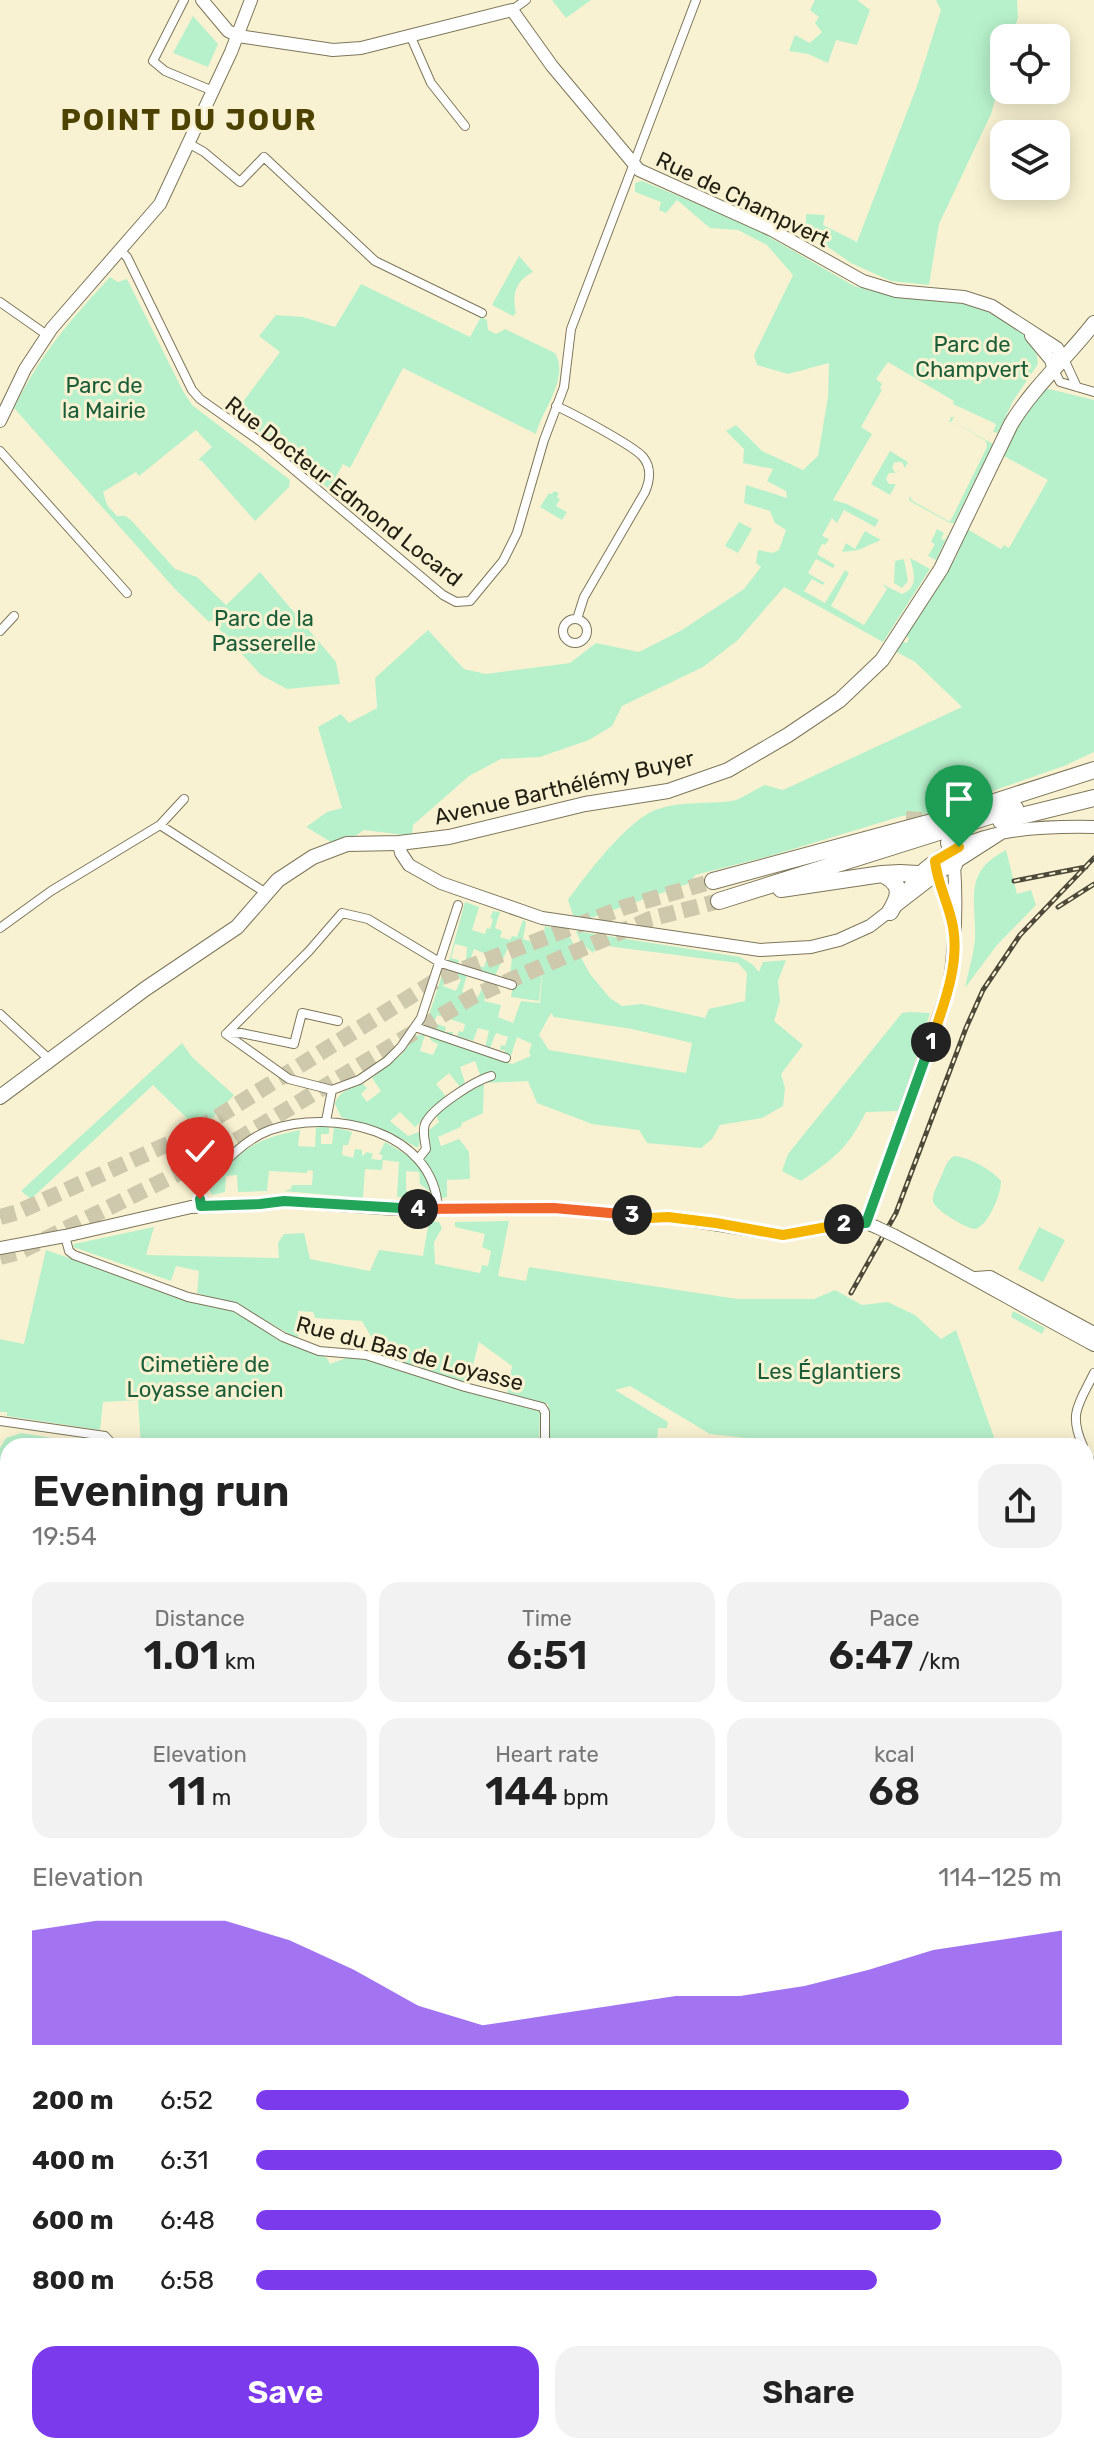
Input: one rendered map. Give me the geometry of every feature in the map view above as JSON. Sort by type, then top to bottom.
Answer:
[{"type":"highway","points":[[1002,800],[1094,758]]},
{"type":"highway","points":[[713,881],[932,822],[1094,770]]},
{"type":"highway","points":[[719,901],[1094,780]]},
{"type":"highway","points":[[905,843],[1094,798]]},
{"type":"highway","points":[[797,858],[806,848],[906,819]]},
{"type":"highway","points":[[764,887],[786,889],[900,873],[931,880]]},
{"type":"highway","points":[[882,874],[899,888],[898,898],[890,912]]},
{"type":"main road","points":[[202,0],[228,31],[238,36],[341,50],[361,48],[512,10]]},
{"type":"main road","points":[[0,421],[25,369],[47,335],[160,204],[238,36],[251,0]]},
{"type":"main road","name":"Rue de Champvert","points":[[512,10],[552,66],[639,170],[772,230],[863,281],[896,291],[978,301],[1022,324],[1051,360],[1059,365]]},
{"type":"main road","name":"Avenue Barthélémy Buyer","points":[[0,1097],[145,989],[237,927],[291,870],[332,848],[347,844],[418,841],[477,832],[585,804],[668,791],[700,781],[761,753],[840,700],[872,672],[898,637],[950,553],[1024,403],[1094,323]]},
{"type":"main road","points":[[399,843],[405,861],[414,869],[463,893],[542,918],[760,950],[811,947],[839,940],[870,926],[931,880],[952,853],[977,840],[1024,828],[1094,827]]},
{"type":"main road","points":[[414,869],[411,860],[418,841]]},
{"type":"main road","points":[[871,1225],[949,987],[954,932],[952,853]]},
{"type":"main road","points":[[931,880],[954,932]]},
{"type":"main road","points":[[0,1248],[201,1206],[284,1201],[395,1209],[566,1209],[649,1218],[668,1217],[783,1235],[847,1223],[871,1225],[975,1278],[989,1289],[1094,1345]]},
{"type":"main road","points":[[975,1278],[990,1277],[1094,1333]]},
{"type":"street","points":[[184,0],[153,61],[165,71],[213,91]]},
{"type":"street","points":[[512,10],[526,0]]},
{"type":"street","name":"Rue Docteur Edmond Locard","points":[[121,251],[127,257],[192,390],[200,399],[261,442],[451,600],[462,603],[476,596],[512,547],[564,384],[571,329],[696,0]]},
{"type":"street","points":[[410,35],[431,83],[465,126]]},
{"type":"street","points":[[188,143],[204,152],[240,182],[264,157],[375,261],[482,313]]},
{"type":"street","points":[[0,302],[47,335]]},
{"type":"street","points":[[1059,365],[1060,382],[1094,392]]},
{"type":"street","points":[[1059,365],[1077,387]]},
{"type":"street","points":[[556,406],[642,455],[650,472],[645,492],[584,597],[577,619]]},
{"type":"street","points":[[0,451],[127,593]]},
{"type":"street","points":[[1,627],[14,616]]},
{"type":"street","points":[[0,928],[51,891],[160,825],[184,799]]},
{"type":"street","points":[[160,825],[266,893]]},
{"type":"street","points":[[226,1034],[289,1079],[332,1090],[359,1080],[387,1061],[415,1027],[429,999],[458,905]]},
{"type":"street","points":[[226,1034],[309,951],[342,913],[368,919],[441,963],[512,985]]},
{"type":"street","points":[[226,1034],[241,1033],[294,1044],[302,1013],[338,1021]]},
{"type":"street","points":[[0,1014],[50,1060]]},
{"type":"street","points":[[415,1027],[506,1058]]},
{"type":"street","points":[[419,1158],[426,1149],[423,1133],[427,1119],[465,1088],[491,1076]]},
{"type":"street","points":[[326,1121],[332,1090]]},
{"type":"street","points":[[201,1206],[200,1189],[249,1140],[271,1130],[326,1121],[374,1131],[399,1143],[419,1158],[429,1172],[437,1194],[438,1209]]},
{"type":"street","name":"Rue du Bas de Loyasse","points":[[65,1236],[71,1254],[188,1297],[235,1307],[283,1337],[319,1351],[366,1355],[465,1387],[542,1407],[545,1412],[545,1438]]},
{"type":"street","points":[[1080,1438],[1074,1418],[1094,1373]]},
{"type":"street","points":[[0,1421],[107,1438]]},
{"type":"green space","points":[[552,0],[591,0],[566,18]]},
{"type":"green space","points":[[815,0],[857,0],[870,10],[857,45],[836,40],[828,63],[808,54],[789,51],[795,35],[810,43],[822,32],[815,23],[819,17],[810,10]]},
{"type":"green space","points":[[936,0],[1017,0],[1018,17],[1016,24],[990,24],[990,104],[994,104],[939,224],[929,285],[891,281],[851,263],[806,232],[806,214],[825,215],[823,225],[857,242],[917,86],[941,10]]},
{"type":"green space","points":[[193,16],[218,44],[208,67],[173,53]]},
{"type":"green space","name":"Parc de Champvert","points":[[642,181],[747,224],[854,286],[888,295],[972,304],[1019,328],[1037,355],[1038,364],[1013,401],[998,433],[993,432],[996,424],[953,404],[954,401],[888,362],[876,379],[882,384],[882,390],[861,427],[872,434],[833,500],[879,520],[875,527],[844,510],[837,523],[832,518],[822,536],[829,539],[817,554],[835,565],[833,568],[816,559],[808,573],[825,583],[823,585],[812,579],[804,591],[825,603],[845,570],[849,573],[831,606],[864,625],[887,589],[882,584],[902,594],[911,588],[914,579],[910,558],[930,569],[883,642],[784,587],[738,640],[703,667],[622,706],[612,726],[589,740],[540,757],[501,759],[469,776],[413,825],[412,836],[364,830],[331,842],[306,827],[327,812],[342,808],[318,727],[341,714],[349,723],[377,708],[375,678],[428,630],[464,669],[486,674],[570,663],[596,643],[639,652],[682,630],[744,589],[761,567],[756,563],[758,550],[772,553],[779,550],[786,530],[775,523],[770,511],[744,503],[746,485],[787,498],[786,491],[767,481],[773,469],[743,463],[744,449],[726,431],[736,425],[762,451],[803,470],[818,456],[828,397],[829,363],[788,374],[757,365],[754,355],[793,275],[767,245],[738,230],[710,228],[677,200],[666,213],[659,210],[661,202],[635,192],[635,183]]},
{"type":"green space","points":[[519,256],[533,272],[516,289],[516,313],[513,316],[492,305]]},
{"type":"green space","name":"Parc de la Mairie","points":[[110,277],[118,282],[127,279],[192,405],[290,480],[289,487],[255,521],[198,460],[212,447],[196,430],[139,476],[136,472],[103,492],[107,505],[117,516],[131,520],[175,569],[197,577],[226,605],[260,572],[336,662],[340,684],[287,689],[261,675],[211,620],[209,622],[175,589],[14,408],[57,339]]},
{"type":"green space","points":[[361,284],[470,337],[481,317],[487,320],[488,330],[496,334],[505,329],[555,353],[559,363],[557,384],[536,434],[403,368],[350,468],[343,464],[329,489],[262,433],[234,414],[280,352],[259,336],[276,315],[303,317],[335,327]]},
{"type":"green space","points":[[1044,390],[1094,400],[1094,752],[1064,766],[927,814],[902,816],[695,875],[690,883],[585,920],[573,915],[568,900],[609,848],[647,814],[676,805],[735,800],[765,785],[783,790],[962,707],[915,662],[893,650],[899,641],[907,643],[909,638],[903,635],[951,561],[955,560],[967,529],[1001,549],[1004,545],[1009,548],[1048,480],[1002,455],[1021,416]]},
{"type":"green space","points":[[952,421],[993,444],[954,523],[950,523],[909,499],[911,496],[911,500],[950,522],[987,447],[986,441]]},
{"type":"green space","points":[[890,451],[908,462],[905,468],[902,462],[895,462],[892,467],[895,473],[889,473],[886,479],[889,484],[896,484],[890,495],[871,484]]},
{"type":"green space","points":[[549,493],[559,493],[557,497],[560,499],[556,506],[567,512],[562,520],[540,507]]},
{"type":"green space","points":[[739,522],[752,529],[738,553],[725,546]]},
{"type":"green space","points":[[937,529],[944,533],[941,539],[948,535],[936,560],[928,556],[935,544],[931,542]]},
{"type":"green space","points":[[865,531],[881,540],[858,550],[842,552],[846,543],[855,549]]},
{"type":"green space","points":[[904,559],[908,581],[902,588],[894,583],[895,561]]},
{"type":"green space","points":[[1006,850],[1017,894],[1031,890],[1036,905],[997,945],[965,988],[974,944],[974,899],[978,877],[992,858]]},
{"type":"green space","points":[[465,902],[479,907],[472,930],[485,934],[487,928],[490,929],[493,911],[500,912],[495,928],[502,931],[500,937],[510,940],[512,936],[517,937],[523,920],[526,922],[523,939],[533,942],[537,933],[544,933],[545,926],[567,932],[590,974],[610,998],[622,1006],[642,1004],[705,1018],[709,1009],[745,1001],[747,973],[738,963],[599,945],[593,953],[581,943],[576,931],[740,957],[759,972],[763,962],[786,960],[778,981],[780,1001],[774,1021],[803,1045],[781,1074],[785,1088],[783,1106],[762,1118],[720,1125],[712,1139],[701,1148],[647,1143],[639,1130],[592,1124],[537,1103],[528,1081],[484,1083],[483,1113],[438,1137],[441,1146],[459,1139],[469,1152],[470,1179],[447,1180],[447,1197],[441,1198],[435,1177],[423,1158],[425,1133],[439,1122],[436,1115],[482,1080],[475,1061],[460,1067],[465,1083],[460,1087],[449,1073],[436,1084],[447,1098],[415,1127],[400,1112],[390,1121],[408,1136],[419,1132],[421,1139],[418,1148],[392,1134],[341,1117],[335,1104],[342,1093],[363,1084],[367,1088],[361,1094],[367,1102],[381,1091],[372,1078],[401,1055],[417,1035],[425,1035],[420,1051],[433,1055],[438,1044],[430,1037],[512,1064],[531,1056],[532,1044],[517,1037],[511,1056],[500,1050],[508,1037],[496,1033],[490,1048],[485,1047],[489,1031],[478,1028],[473,1041],[457,1036],[459,1031],[463,1032],[465,1024],[437,1015],[434,1023],[446,1027],[445,1032],[453,1032],[452,1036],[425,1027],[444,969],[448,970],[443,986],[456,991],[461,979],[454,977],[454,970],[467,975],[462,992],[478,997],[485,981],[490,983],[484,1001],[501,1005],[498,1017],[513,1023],[521,1001],[540,1003],[543,962],[539,1001],[511,997],[513,949],[508,948],[495,976],[476,970],[477,966],[484,967],[488,955],[474,949],[470,961],[466,961],[467,947],[455,944],[451,958],[459,960],[458,964],[449,961]],"holes":[[[551,1013],[554,1017],[632,1029],[692,1043],[686,1073],[549,1050],[539,1035]]]},
{"type":"green space","points":[[902,1013],[930,1013],[899,1111],[866,1112],[840,1151],[801,1181],[782,1171],[788,1154]]},
{"type":"green space","points":[[182,1043],[192,1057],[234,1095],[200,1131],[153,1085],[31,1199],[21,1191]]},
{"type":"green space","points":[[329,1127],[329,1134],[321,1134],[321,1144],[332,1144],[334,1127],[352,1132],[348,1145],[343,1145],[342,1155],[353,1158],[355,1149],[362,1150],[362,1156],[367,1152],[373,1154],[371,1159],[381,1160],[383,1156],[379,1154],[385,1142],[402,1152],[420,1167],[432,1193],[420,1184],[419,1172],[406,1171],[406,1191],[413,1191],[417,1196],[397,1197],[399,1162],[383,1160],[382,1170],[365,1169],[363,1198],[284,1191],[291,1189],[292,1185],[312,1185],[313,1171],[308,1170],[307,1173],[269,1171],[267,1191],[238,1192],[237,1175],[226,1176],[225,1192],[212,1195],[208,1187],[230,1164],[257,1143],[300,1130],[298,1146],[315,1147],[316,1128]]},
{"type":"green space","points":[[954,1156],[980,1165],[1001,1181],[989,1217],[974,1229],[944,1214],[933,1201],[946,1165]]},
{"type":"green space","name":"Les Églantiers","points":[[429,1221],[439,1222],[442,1228],[434,1242],[435,1264],[480,1273],[482,1265],[488,1266],[491,1251],[482,1247],[485,1234],[455,1227],[455,1222],[509,1221],[498,1276],[526,1281],[529,1267],[737,1299],[814,1299],[835,1290],[862,1305],[888,1302],[915,1315],[941,1339],[956,1330],[994,1438],[746,1438],[710,1434],[630,1386],[615,1390],[668,1422],[667,1428],[658,1428],[657,1438],[550,1438],[548,1404],[507,1394],[512,1366],[479,1342],[468,1384],[370,1352],[374,1342],[362,1321],[315,1318],[313,1312],[298,1311],[298,1339],[238,1305],[197,1293],[199,1271],[176,1266],[171,1281],[73,1247],[74,1244],[154,1227],[146,1255],[279,1258],[278,1243],[284,1234],[304,1233],[310,1259],[370,1271],[379,1250],[423,1256]]},
{"type":"green space","points":[[1039,1227],[1065,1240],[1043,1282],[1018,1269]]},
{"type":"green space","name":"Cimetière de Loyasse ancien","points":[[46,1250],[195,1302],[235,1311],[282,1339],[327,1358],[330,1364],[354,1355],[540,1412],[539,1438],[140,1438],[138,1400],[103,1402],[100,1430],[7,1416],[7,1412],[0,1412],[0,1339],[24,1344]]},
{"type":"green space","points":[[1013,1311],[1045,1328],[1042,1334],[1011,1317]]},
{"type":"green space","points":[[21,1433],[53,1438],[6,1438]]},
{"type":"tunnel","points":[[906,819],[932,824]]},
{"type":"tunnel","points":[[0,1217],[18,1212],[190,1134],[440,978],[625,907],[713,881]]},
{"type":"tunnel","points":[[0,1257],[19,1252],[199,1163],[472,997],[650,919],[719,901]]},
{"type":"railway","points":[[851,1293],[896,1213],[983,990],[1020,935],[1094,858]]},
{"type":"railway","points":[[1014,881],[1086,867]]},
{"type":"railway","points":[[1058,907],[1094,884]]},
{"type":"district","name":"POINT DU JOUR","points":[[189,120]]},
{"type":"route","points":[[200,1199],[201,1206],[284,1201],[395,1209],[554,1208],[649,1218],[668,1217],[783,1235],[847,1223],[866,1223],[949,987],[954,932],[947,900],[936,875],[935,861],[959,847]]},
{"type":"park label","name":"Parc de la Passerelle","points":[[264,630]]}]
